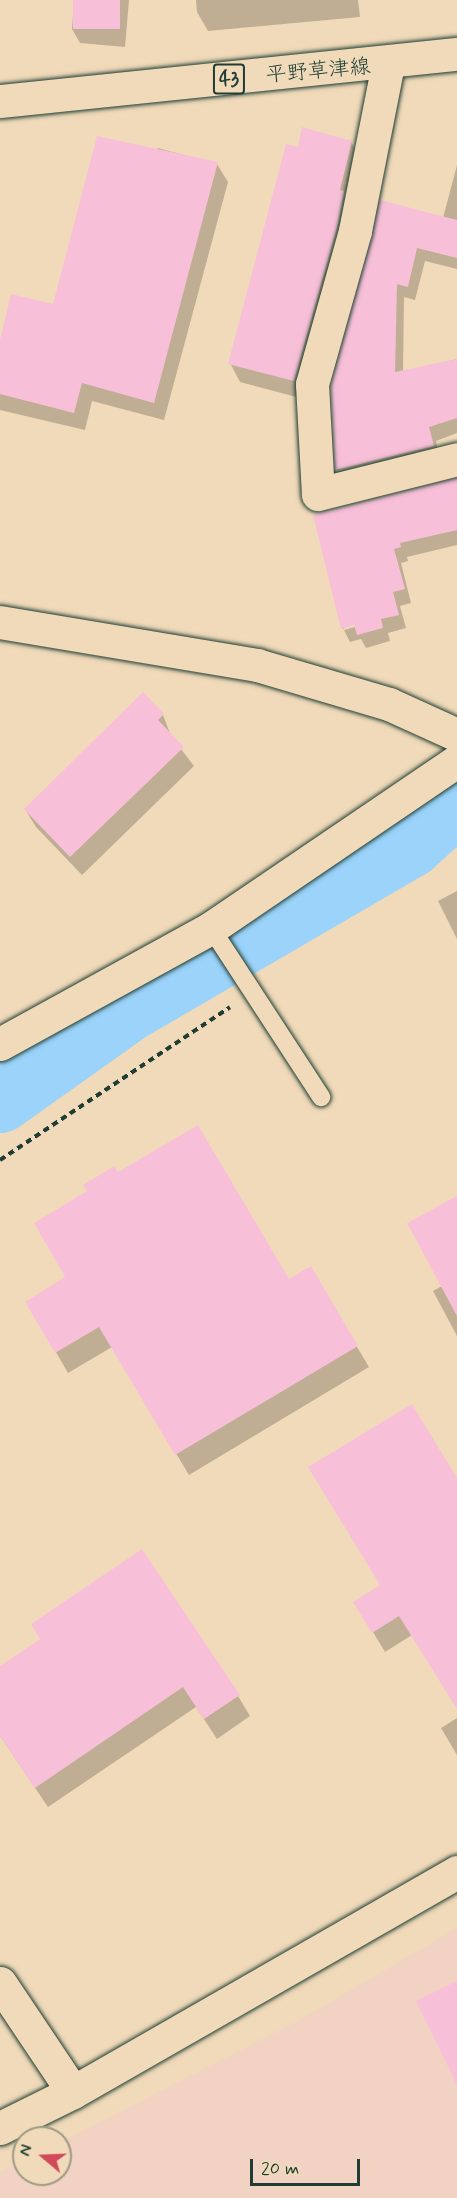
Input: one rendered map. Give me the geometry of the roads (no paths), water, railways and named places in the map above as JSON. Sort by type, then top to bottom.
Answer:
[{"type":"street","name":"平野草津線","points":[[0,101],[388,64],[457,54]]},
{"type":"street","points":[[388,64],[355,231],[312,384],[318,494],[457,459]]},
{"type":"street","points":[[0,622],[257,665],[389,704],[457,735]]},
{"type":"street","points":[[0,1044],[211,928],[457,761]]},
{"type":"street","points":[[0,2128],[73,2092],[457,1872]]},
{"type":"street","points":[[0,1983],[73,2092]]},
{"type":"lane","points":[[211,928],[321,1097]]},
{"type":"waterway","points":[[0,1100],[128,1009],[410,845],[457,802]]}]
